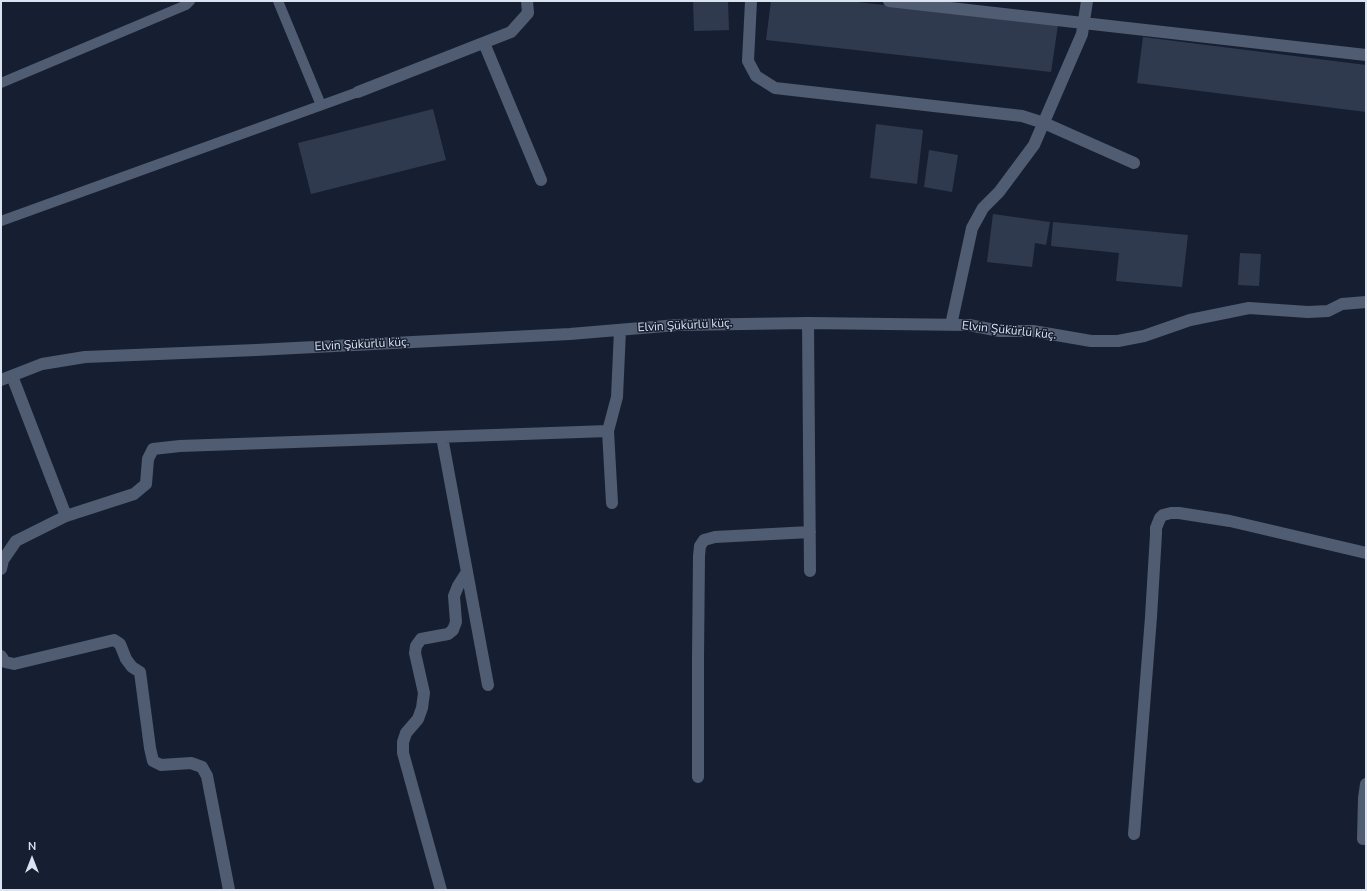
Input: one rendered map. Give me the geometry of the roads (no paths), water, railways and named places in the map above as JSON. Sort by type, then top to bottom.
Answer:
[{"type":"street","points":[[358,92],[511,32],[528,13],[527,1]]},
{"type":"street","points":[[751,1],[748,61],[756,76],[775,88],[1022,116],[1044,123],[1134,163]]},
{"type":"street","points":[[889,1],[1366,55]]},
{"type":"street","points":[[951,325],[972,228],[983,208],[999,192],[1034,144],[1082,34],[1087,1]]},
{"type":"street","points":[[484,43],[541,180]]},
{"type":"street","name":"Elvin Şükürlü küç.","points":[[6,378],[42,364],[85,357],[570,334],[678,325],[808,323],[969,325],[1000,331],[1032,332],[1091,341],[1118,341],[1144,336],[1190,320],[1249,308],[1308,312],[1328,311],[1342,304],[1366,302]]},
{"type":"street","points":[[808,323],[810,571]]},
{"type":"street","points":[[612,503],[608,430],[617,397],[620,330]]},
{"type":"street","points":[[6,378],[66,516]]},
{"type":"street","points":[[1,569],[3,560],[16,541],[66,516],[134,494],[146,484],[148,459],[153,449],[180,446],[608,430]]},
{"type":"street","points":[[442,437],[488,684]]},
{"type":"street","points":[[1134,834],[1151,617],[1156,528],[1160,518],[1163,515],[1171,513],[1230,521],[1366,553]]},
{"type":"street","points":[[698,777],[700,546],[704,540],[715,537],[810,532]]},
{"type":"street","points":[[441,890],[403,753],[403,742],[406,733],[418,719],[422,708],[424,693],[415,653],[416,646],[422,639],[448,634],[453,630],[456,622],[454,596],[458,586],[468,572]]},
{"type":"street","points":[[1,656],[5,662],[14,664],[114,640],[120,644],[126,659],[132,667],[140,672],[153,761],[161,765],[191,763],[202,767],[207,776],[229,890]]},
{"type":"street","points":[[1363,839],[1364,798],[1366,784]]},
{"type":"lane","points":[[1,84],[186,5],[190,1]]},
{"type":"lane","points":[[278,1],[321,105]]},
{"type":"lane","points":[[1,222],[358,92]]}]
